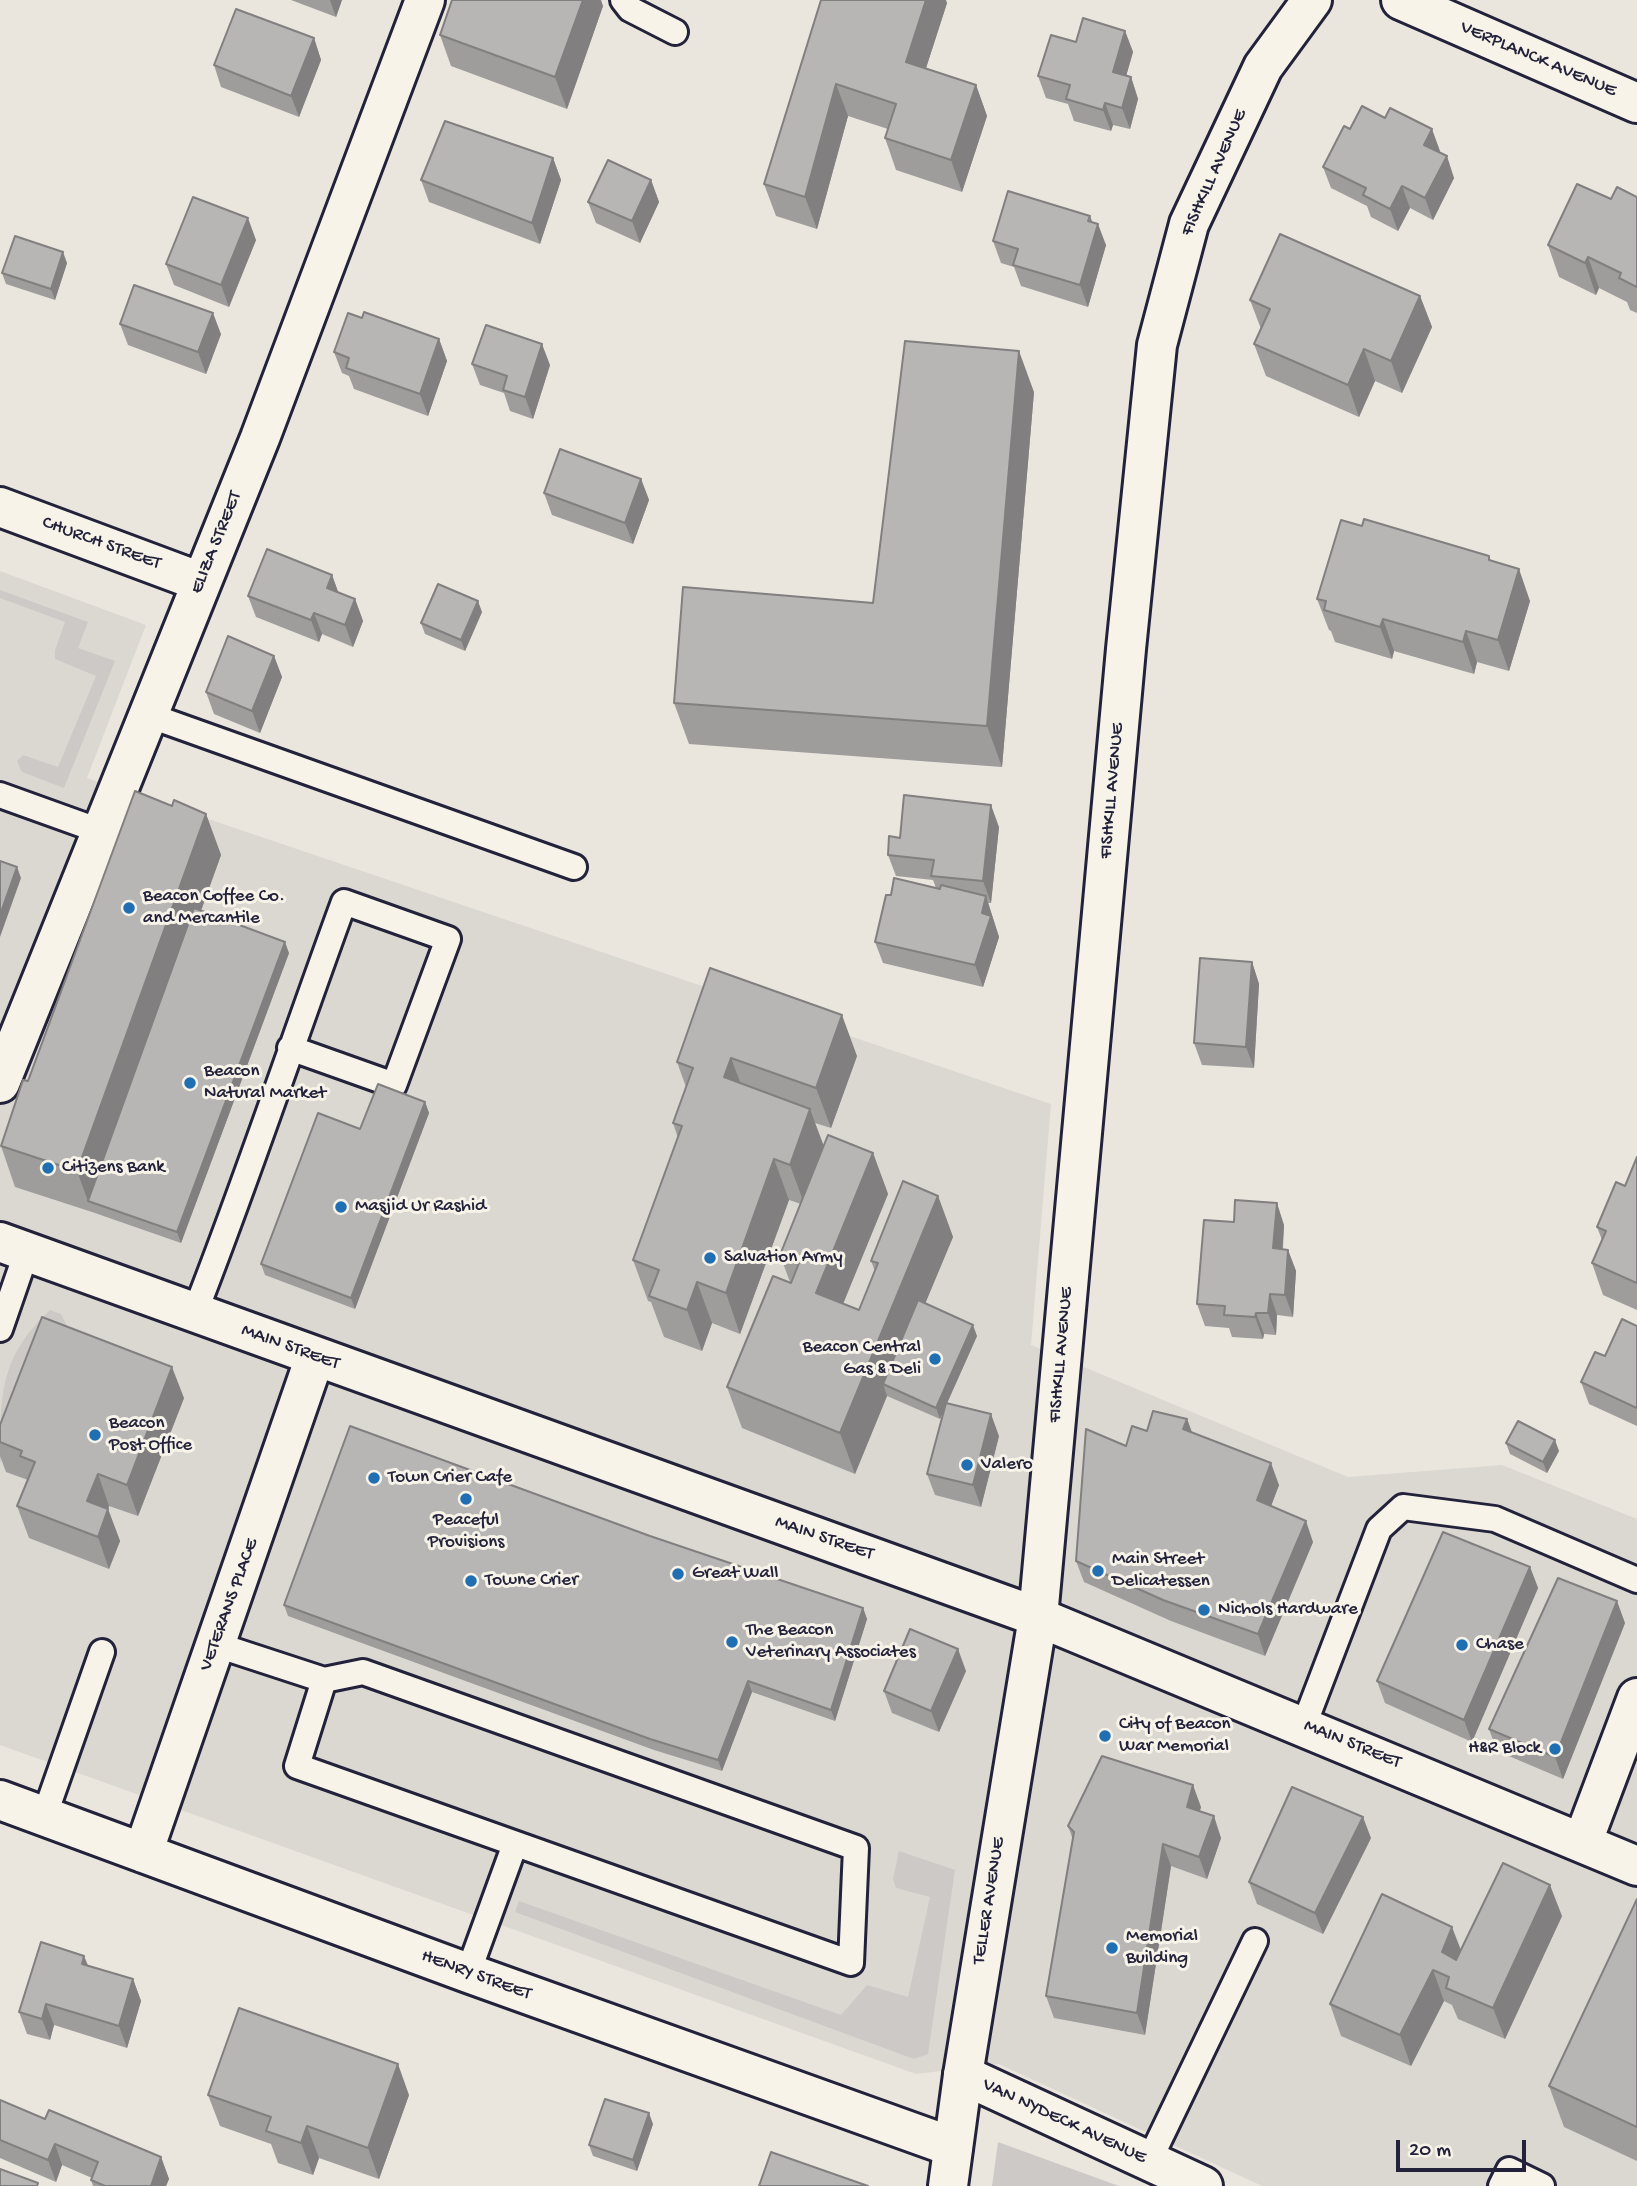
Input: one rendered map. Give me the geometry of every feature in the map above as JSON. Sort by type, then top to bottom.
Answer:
[{"type":"street","name":"ELIZA STREET","points":[[0,1083],[260,438],[425,0]]},
{"type":"street","name":"FISHKILL AVENUE","points":[[1038,1617],[1126,649],[1157,345],[1189,224],[1263,68],[1312,0]]},
{"type":"street","name":"VERPLANCK AVENUE","points":[[1401,0],[1637,103]]},
{"type":"street","name":"CHURCH STREET","points":[[0,507],[201,582]]},
{"type":"street","name":"MAIN STREET","points":[[14,1247],[1038,1617],[1583,1841],[1637,1866]]},
{"type":"street","name":"VETERANS PLACE","points":[[143,1853],[315,1357]]},
{"type":"street","name":"TELLER AVENUE","points":[[948,2186],[962,2076],[1038,1617]]},
{"type":"street","points":[[1583,1841],[1637,1698]]},
{"type":"street","name":"HENRY STREET","points":[[0,1800],[468,1973],[953,2147]]},
{"type":"street","name":"VAN NYDECK AVENUE","points":[[962,2076],[1203,2186]]},
{"type":"lane","points":[[623,0],[629,9],[675,32]]},
{"type":"lane","points":[[148,715],[574,867]]},
{"type":"lane","points":[[0,795],[100,831]]},
{"type":"lane","points":[[195,1312],[290,1048],[344,902],[447,939],[394,1086],[290,1048]]},
{"type":"lane","points":[[1,1321],[14,1247]]},
{"type":"lane","points":[[1304,1726],[1379,1529],[1403,1507],[1495,1518],[1637,1580]]},
{"type":"lane","points":[[217,1645],[324,1680],[363,1672],[856,1848],[851,1963],[297,1766],[324,1680]]},
{"type":"lane","points":[[44,1816],[102,1652]]},
{"type":"lane","points":[[468,1973],[515,1844]]},
{"type":"lane","points":[[1149,2161],[1255,1941]]},
{"type":"lane","points":[[1501,2186],[1509,2170],[1542,2186]]},
{"type":"shaded area","points":[[0,571],[146,625],[87,778],[1051,1104],[1031,1345],[1348,1477],[1502,1465],[1637,1519],[1637,2186],[1262,2186],[999,2064],[916,2074],[0,1745]]},
{"type":"shaded area","points":[[0,590],[88,622],[78,648],[115,661],[64,788],[22,772],[17,761],[23,755],[58,767],[96,676],[55,659],[55,650],[65,622],[0,598]]},
{"type":"shaded area","points":[[50,1310],[61,1314],[68,1328],[24,1399],[0,1463],[1,1416],[6,1378],[21,1344]]},
{"type":"shaded area","points":[[899,1851],[955,1870],[928,2054],[914,2059],[515,1912],[519,1901],[841,2015],[867,1985],[908,1997],[930,1897],[896,1888],[893,1879]]},
{"type":"shaded area","points":[[998,2142],[1119,2186],[992,2186]]},
{"type":"building","points":[[452,0],[583,0],[555,77],[440,35]]},
{"type":"building","points":[[821,0],[926,0],[906,62],[976,85],[951,160],[885,138],[896,104],[836,84],[805,197],[764,184]]},
{"type":"building","points":[[236,9],[314,38],[291,96],[214,65]]},
{"type":"building","points":[[1083,18],[1125,31],[1113,72],[1131,77],[1122,108],[1105,103],[1103,110],[1066,99],[1070,85],[1038,76],[1051,35],[1076,42]]},
{"type":"building","points":[[1362,106],[1385,118],[1390,108],[1432,129],[1424,145],[1447,156],[1425,198],[1402,186],[1390,209],[1363,195],[1366,188],[1323,167],[1344,126],[1350,129]]},
{"type":"building","points":[[445,121],[553,158],[532,223],[421,180]]},
{"type":"building","points":[[608,160],[651,180],[632,221],[588,202]]},
{"type":"building","points":[[1577,184],[1611,199],[1617,187],[1637,197],[1637,287],[1619,278],[1621,273],[1588,257],[1585,263],[1548,245]]},
{"type":"building","points":[[1008,191],[1090,216],[1088,221],[1098,224],[1080,285],[1013,265],[1018,249],[993,241]]},
{"type":"building","points":[[193,197],[248,218],[221,285],[166,264]]},
{"type":"building","points":[[1280,234],[1420,296],[1391,361],[1364,349],[1348,385],[1254,344],[1270,309],[1250,300]]},
{"type":"building","points":[[15,236],[63,252],[51,289],[2,273]]},
{"type":"building","points":[[134,285],[213,313],[198,352],[120,324]]},
{"type":"building","points":[[364,312],[439,339],[420,394],[346,368],[349,358],[334,352],[348,313],[362,318]]},
{"type":"building","points":[[486,325],[542,344],[525,397],[503,390],[507,376],[472,364]]},
{"type":"building","points":[[905,341],[1019,351],[987,726],[674,703],[683,587],[873,603]]},
{"type":"building","points":[[560,449],[641,479],[625,523],[544,493]]},
{"type":"building","points":[[1364,519],[1489,556],[1489,560],[1519,569],[1498,640],[1466,631],[1463,642],[1383,619],[1380,627],[1324,610],[1326,601],[1317,599],[1341,520],[1362,526]]},
{"type":"building","points":[[267,549],[332,575],[327,588],[355,599],[345,625],[314,613],[311,620],[248,596]]},
{"type":"building","points":[[438,584],[478,601],[461,640],[421,623]]},
{"type":"building","points":[[228,636],[274,656],[252,711],[206,692]]},
{"type":"building","points":[[135,791],[172,806],[174,800],[206,814],[77,1171],[1,1146],[23,1080],[28,1081]]},
{"type":"building","points":[[904,795],[991,805],[983,881],[931,876],[934,860],[888,855],[889,836],[900,838]]},
{"type":"building","points":[[0,861],[17,867],[0,915]]},
{"type":"building","points":[[894,878],[940,889],[941,885],[986,896],[982,913],[991,916],[975,965],[875,942],[886,895],[891,895]]},
{"type":"building","name":"Beacon Natural Market","points":[[194,908],[285,942],[177,1232],[88,1201]]},
{"type":"building","points":[[1200,958],[1252,962],[1246,1047],[1194,1043]]},
{"type":"building","points":[[710,968],[842,1015],[816,1088],[731,1058],[724,1077],[810,1109],[790,1165],[774,1159],[726,1293],[697,1282],[687,1310],[649,1296],[659,1270],[633,1260],[682,1126],[673,1123],[693,1068],[677,1062]]},
{"type":"building","name":"Masjid Ur Rashid","points":[[378,1084],[425,1102],[351,1298],[261,1264],[318,1113],[360,1129]]},
{"type":"building","points":[[828,1135],[873,1153],[816,1293],[859,1310],[878,1263],[871,1261],[903,1181],[938,1196],[840,1433],[727,1387],[773,1276],[791,1283],[799,1263],[780,1255]]},
{"type":"building","points":[[1637,1157],[1637,1283],[1592,1263],[1606,1231],[1597,1227],[1616,1182],[1625,1186]]},
{"type":"building","points":[[1235,1200],[1277,1203],[1273,1248],[1288,1250],[1285,1295],[1270,1294],[1268,1313],[1256,1313],[1255,1317],[1224,1315],[1225,1306],[1197,1304],[1204,1220],[1234,1222]]},
{"type":"building","name":"Beacon Central Gas & Deli","points":[[918,1300],[973,1325],[936,1408],[883,1384]]},
{"type":"building","name":"Beacon Post Office","points":[[42,1317],[172,1367],[127,1485],[98,1474],[87,1501],[108,1509],[98,1537],[17,1506],[35,1462],[20,1456],[22,1451],[0,1442],[0,1425]]},
{"type":"building","points":[[1622,1319],[1637,1326],[1637,1408],[1581,1382],[1595,1352],[1605,1356]]},
{"type":"building","points":[[946,1403],[991,1414],[973,1485],[927,1474]]},
{"type":"building","points":[[1153,1411],[1187,1419],[1183,1429],[1271,1463],[1257,1500],[1306,1521],[1258,1634],[1163,1600],[1076,1561],[1086,1429],[1126,1446],[1132,1426],[1147,1431]]},
{"type":"building","points":[[1518,1421],[1555,1440],[1543,1462],[1506,1443]]},
{"type":"building","points":[[350,1426],[650,1536],[863,1608],[831,1710],[748,1681],[718,1760],[650,1739],[284,1605]]},
{"type":"building","name":"Chase","points":[[1443,1532],[1530,1567],[1464,1720],[1377,1681]]},
{"type":"building","points":[[1558,1578],[1617,1601],[1555,1757],[1489,1729]]},
{"type":"building","points":[[910,1629],[958,1649],[931,1711],[884,1691]]},
{"type":"building","name":"Memorial Building","points":[[1102,1756],[1193,1785],[1187,1807],[1214,1816],[1199,1857],[1163,1844],[1137,2013],[1046,1996],[1074,1832],[1068,1826]]},
{"type":"building","points":[[1292,1787],[1363,1817],[1315,1913],[1249,1882]]},
{"type":"building","points":[[1503,1863],[1550,1885],[1493,2008],[1446,1988],[1449,1977],[1433,1970],[1400,2035],[1330,2004],[1382,1894],[1452,1927],[1442,1952],[1456,1960]]},
{"type":"building","points":[[1637,1899],[1637,2127],[1549,2086]]},
{"type":"building","points":[[41,1942],[84,1956],[82,1964],[133,1979],[119,2026],[46,2004],[42,2019],[19,2012]]},
{"type":"building","points":[[239,2008],[398,2064],[368,2148],[307,2126],[301,2143],[266,2131],[271,2117],[208,2095]]},
{"type":"building","points":[[605,2099],[649,2113],[633,2160],[589,2145]]},
{"type":"building","points":[[0,2100],[45,2119],[49,2110],[161,2157],[151,2186],[105,2186],[91,2180],[98,2162],[55,2144],[48,2160],[0,2140]]},
{"type":"building","points":[[771,2152],[868,2186],[759,2186]]},
{"type":"building","points":[[0,2169],[38,2183],[37,2186],[0,2186]]},
{"type":"place","name":"Beacon Coffee Co. and Mercantile","points":[[129,908]]},
{"type":"place","name":"Beacon Natural Market","points":[[190,1083]]},
{"type":"place","name":"Citizens Bank","points":[[48,1168]]},
{"type":"place","name":"Masjid Ur Rashid","points":[[341,1207]]},
{"type":"place","name":"Salvation Army","points":[[710,1258]]},
{"type":"place","name":"Beacon Central Gas & Deli","points":[[935,1359]]},
{"type":"place","name":"Beacon Post Office","points":[[95,1435]]},
{"type":"place","name":"Valero","points":[[967,1465]]},
{"type":"place","name":"Town Crier Cafe","points":[[374,1478]]},
{"type":"place","name":"Peaceful Provisions","points":[[466,1499]]},
{"type":"place","name":"Main Street Delicatessen","points":[[1098,1571]]},
{"type":"place","name":"Great Wall","points":[[678,1574]]},
{"type":"place","name":"Towne Crier","points":[[471,1581]]},
{"type":"place","name":"Nichols Hardware","points":[[1204,1610]]},
{"type":"place","name":"The Beacon Veterinary Associates","points":[[732,1642]]},
{"type":"place","name":"Chase","points":[[1462,1645]]},
{"type":"place","name":"City of Beacon War Memorial","points":[[1105,1736]]},
{"type":"place","name":"H&R Block","points":[[1555,1749]]},
{"type":"place","name":"Memorial Building","points":[[1112,1948]]}]
